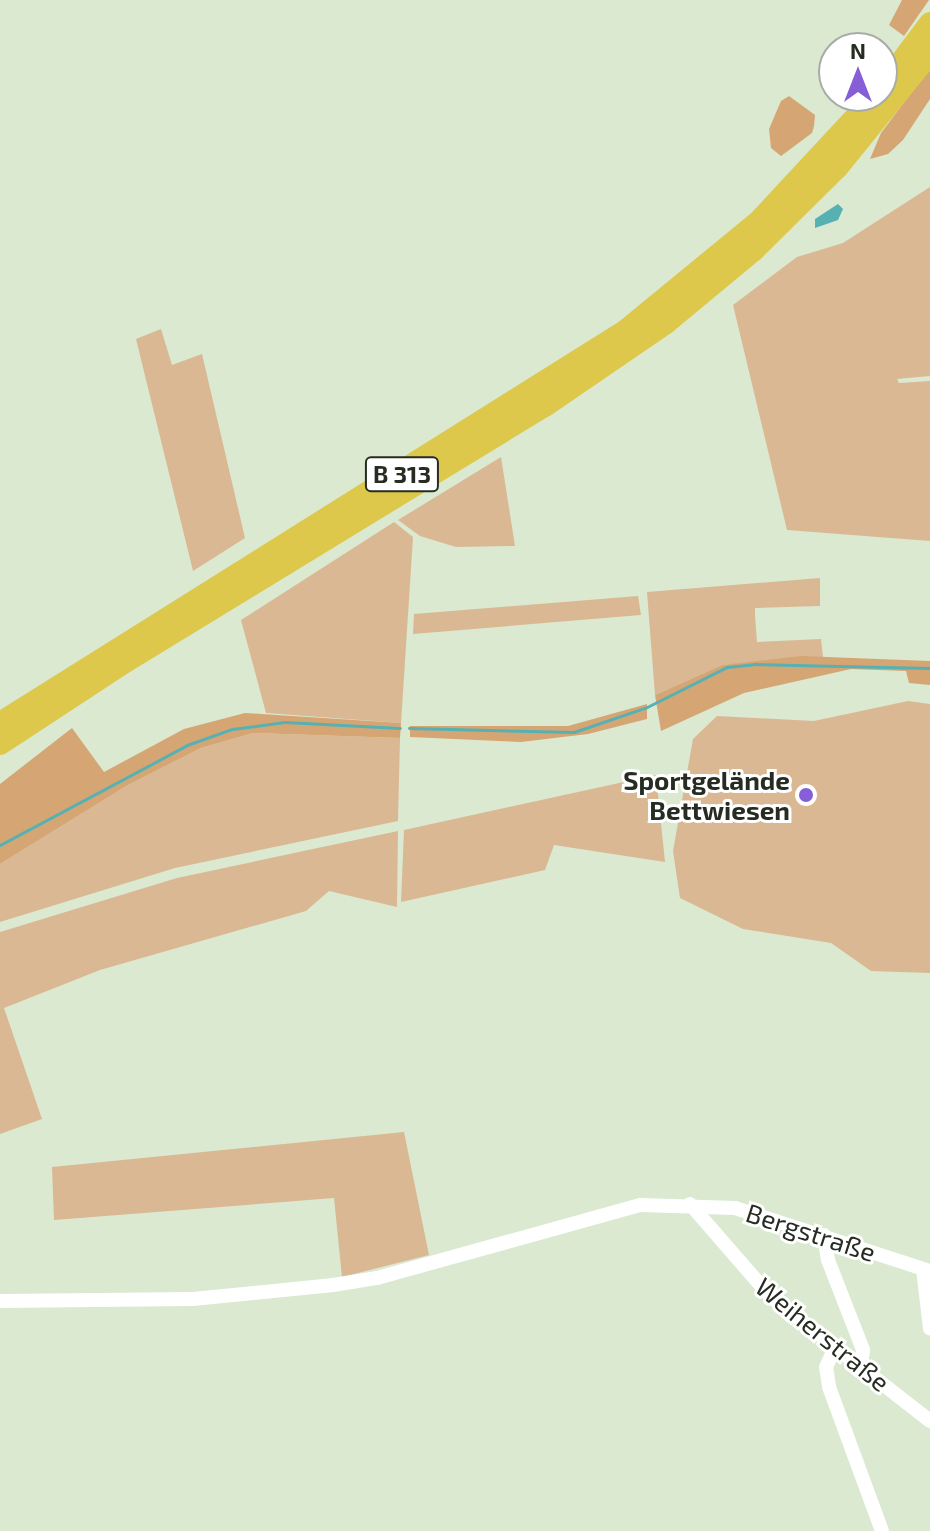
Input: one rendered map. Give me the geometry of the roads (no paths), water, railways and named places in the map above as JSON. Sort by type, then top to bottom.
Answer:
[{"type":"highway","points":[[898,66],[930,23]]},
{"type":"highway","name":"B 313","points":[[0,744],[125,662],[594,374],[711,287],[813,192],[849,154],[930,53]]},
{"type":"highway","name":"B 313","points":[[0,723],[577,364],[694,278],[820,161],[861,112]]},
{"type":"street","name":"Bergstraße","points":[[0,1301],[193,1299],[320,1287],[377,1278],[640,1205],[690,1204],[735,1208],[927,1270]]},
{"type":"street","name":"Weiherstraße","points":[[690,1204],[770,1296],[930,1421]]},
{"type":"street","points":[[824,1235],[828,1260],[863,1350],[861,1367]]},
{"type":"street","points":[[927,1270],[930,1329]]},
{"type":"street","points":[[835,1347],[827,1359],[829,1387],[882,1531]]},
{"type":"water","points":[[838,204],[843,209],[838,220],[815,228],[815,219]]},
{"type":"waterway","points":[[409,728],[574,732],[647,707],[727,667],[754,664],[930,668]]},
{"type":"waterway","points":[[0,845],[187,745],[232,729],[285,722],[400,728]]},
{"type":"place","name":"Sportgelände Bettwiesen","points":[[806,795]]}]
